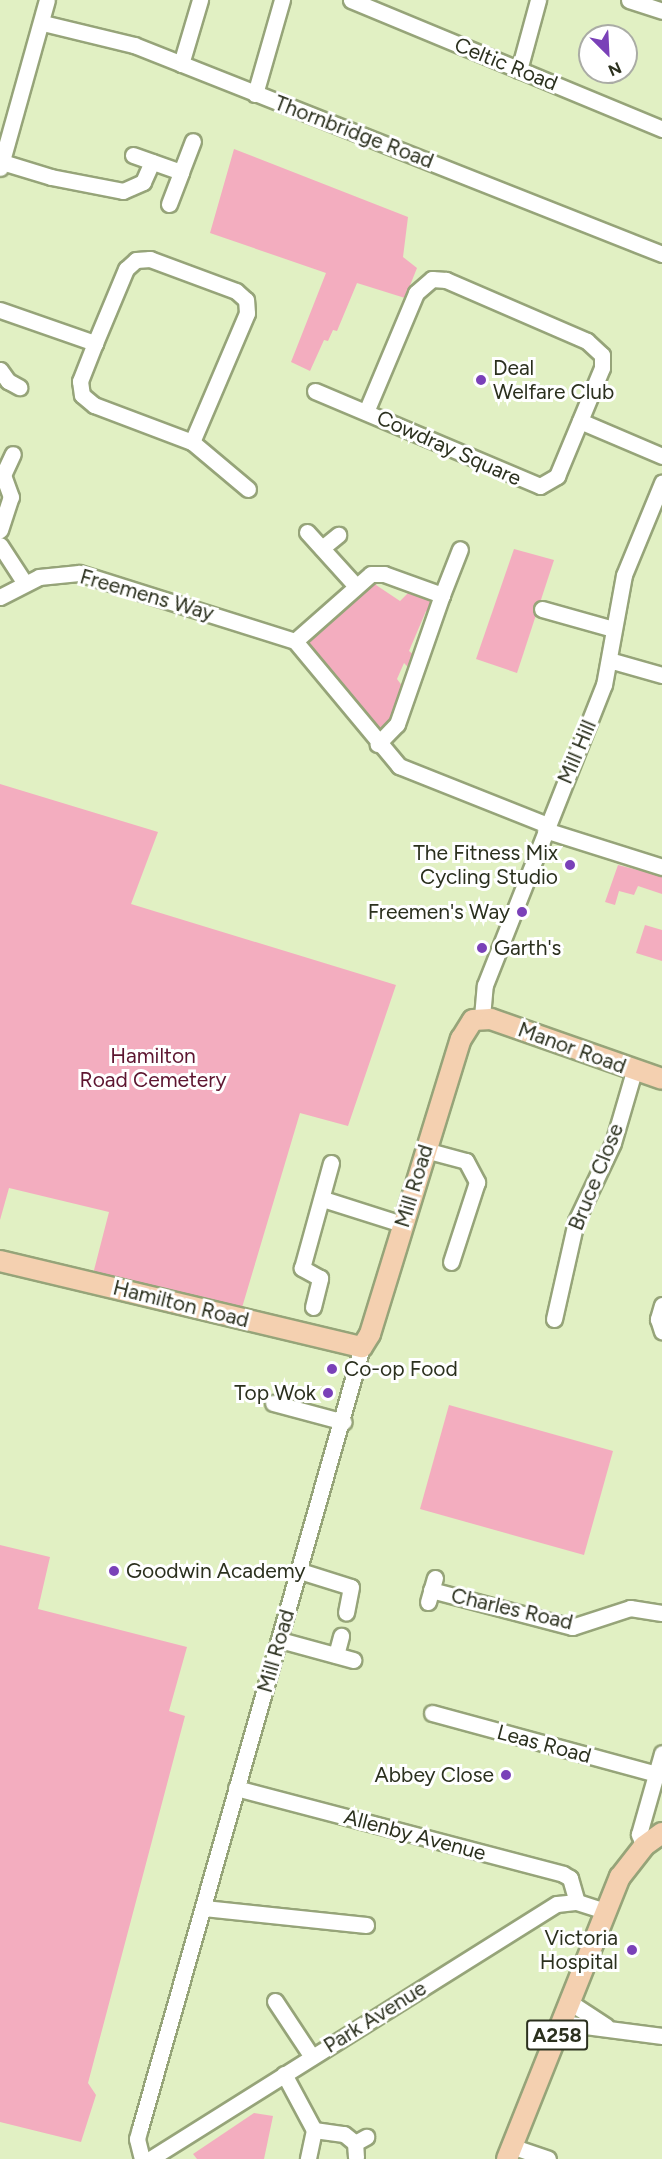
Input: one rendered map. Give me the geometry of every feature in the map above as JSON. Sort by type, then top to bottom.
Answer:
[{"type":"main road","name":"Manor Road","points":[[482,1017],[662,1079]]},
{"type":"main road","name":"Mill Road","points":[[362,1347],[370,1334],[402,1224],[461,1039],[473,1020],[482,1017]]},
{"type":"main road","name":"Hamilton Road","points":[[0,1261],[362,1347]]},
{"type":"main road","name":"A258","points":[[509,2152],[571,2003],[620,1876],[644,1846],[662,1833]]},
{"type":"street","points":[[47,0],[43,23],[1,165],[123,190],[143,182],[152,162]]},
{"type":"street","points":[[181,64],[200,0]]},
{"type":"street","points":[[255,94],[282,0]]},
{"type":"street","name":"Celtic Road","points":[[351,0],[662,129]]},
{"type":"street","points":[[519,70],[538,0]]},
{"type":"street","points":[[629,0],[662,11]]},
{"type":"street","name":"Thornbridge Road","points":[[43,23],[134,45],[255,94],[661,249]]},
{"type":"street","points":[[169,204],[193,141]]},
{"type":"street","points":[[133,155],[181,172]]},
{"type":"street","points":[[192,442],[247,313],[242,294],[150,260],[136,260],[126,269],[80,381],[87,401],[192,442],[248,489]]},
{"type":"street","name":"Cowdray Square","points":[[440,278],[599,349],[602,369],[557,476],[540,486],[366,412],[416,293],[426,281],[440,278]]},
{"type":"street","points":[[0,310],[95,343]]},
{"type":"street","points":[[0,370],[8,381],[19,387]]},
{"type":"street","points":[[315,391],[366,412]]},
{"type":"street","points":[[580,421],[662,456]]},
{"type":"street","points":[[0,530],[11,497],[3,475],[13,452]]},
{"type":"street","name":"Mill Hill","points":[[482,1017],[485,985],[595,708],[609,660],[624,575],[662,483]]},
{"type":"street","points":[[307,532],[355,585]]},
{"type":"street","points":[[322,548],[338,535]]},
{"type":"street","points":[[0,545],[24,582]]},
{"type":"street","points":[[378,744],[397,724],[460,549]]},
{"type":"street","name":"Freemens Way","points":[[0,597],[24,582],[53,573],[93,576],[295,641]]},
{"type":"street","points":[[442,595],[378,573],[364,576],[295,641],[378,744],[405,769],[546,828],[627,858],[662,867]]},
{"type":"street","points":[[542,609],[613,629]]},
{"type":"street","points":[[609,660],[662,675]]},
{"type":"street","name":"Bruce Close","points":[[554,1319],[576,1221],[613,1143],[634,1071]]},
{"type":"street","points":[[425,1150],[466,1161],[477,1182],[451,1262]]},
{"type":"street","points":[[313,1307],[320,1278],[302,1268],[332,1163]]},
{"type":"street","points":[[322,1199],[402,1224]]},
{"type":"street","points":[[662,1305],[658,1319],[662,1331]]},
{"type":"street","name":"Mill Road","points":[[142,2159],[137,2139],[236,1788],[344,1422],[362,1347]]},
{"type":"street","points":[[273,1403],[344,1422]]},
{"type":"street","points":[[300,1571],[351,1587],[346,1613]]},
{"type":"street","name":"Charles Road","points":[[431,1590],[572,1627],[630,1608],[662,1613]]},
{"type":"street","points":[[336,1655],[341,1636]]},
{"type":"street","points":[[280,1640],[353,1660]]},
{"type":"street","name":"Leas Road","points":[[432,1713],[656,1774]]},
{"type":"street","points":[[644,1846],[639,1834],[662,1753]]},
{"type":"street","name":"Allenby Avenue","points":[[236,1788],[563,1874],[570,1878],[577,1902]]},
{"type":"street","points":[[577,1902],[605,1911]]},
{"type":"street","name":"Park Avenue","points":[[150,2159],[557,1904],[577,1902]]},
{"type":"street","points":[[204,1908],[323,1928],[366,1925]]},
{"type":"street","points":[[275,2001],[312,2056]]},
{"type":"street","points":[[571,2003],[608,2028]]},
{"type":"street","points":[[562,2023],[662,2036]]},
{"type":"street","points":[[284,2074],[314,2130],[308,2159]]},
{"type":"street","points":[[314,2130],[344,2134],[359,2146]]},
{"type":"street","points":[[509,2152],[548,2159]]},
{"type":"green space","points":[[234,149],[408,217],[403,257],[417,268],[405,298],[357,283],[337,331],[333,330],[328,341],[324,340],[310,371],[291,362],[326,273],[210,233]]},
{"type":"green space","points":[[514,549],[554,560],[517,673],[476,659]]},
{"type":"green space","points":[[383,577],[376,585],[400,601],[410,591],[432,599],[434,604],[432,615],[426,611],[409,651],[414,655],[409,668],[404,663],[397,679],[406,691],[385,733],[375,731],[304,639],[367,579]]},
{"type":"green space","name":"Hamilton Road Cemetery","points":[[0,784],[158,832],[131,904],[396,985],[348,1126],[300,1113],[241,1311],[92,1278],[109,1212],[9,1188],[0,1220]]},
{"type":"green space","points":[[618,865],[662,876],[662,894],[638,886],[634,895],[619,891],[615,905],[605,902]]},
{"type":"green space","points":[[645,925],[662,930],[662,961],[636,953]]},
{"type":"green space","points":[[449,1405],[613,1451],[584,1555],[420,1509]]},
{"type":"green space","points":[[0,1545],[50,1557],[38,1609],[187,1647],[169,1711],[185,1716],[88,2083],[96,2095],[81,2142],[0,2122]]},
{"type":"green space","points":[[254,2113],[273,2116],[264,2159],[197,2159],[193,2154]]},
{"type":"place","name":"Deal Welfare Club","points":[[481,380]]},
{"type":"place","name":"The Fitness Mix Cycling Studio","points":[[570,865]]},
{"type":"place","name":"Freemen's Way","points":[[522,912]]},
{"type":"place","name":"Garth's","points":[[482,948]]},
{"type":"place","name":"Co-op Food","points":[[332,1369]]},
{"type":"place","name":"Top Wok","points":[[328,1393]]},
{"type":"place","name":"Goodwin Academy","points":[[114,1571]]},
{"type":"place","name":"Abbey Close","points":[[506,1775]]},
{"type":"place","name":"Victoria Hospital","points":[[632,1950]]}]
